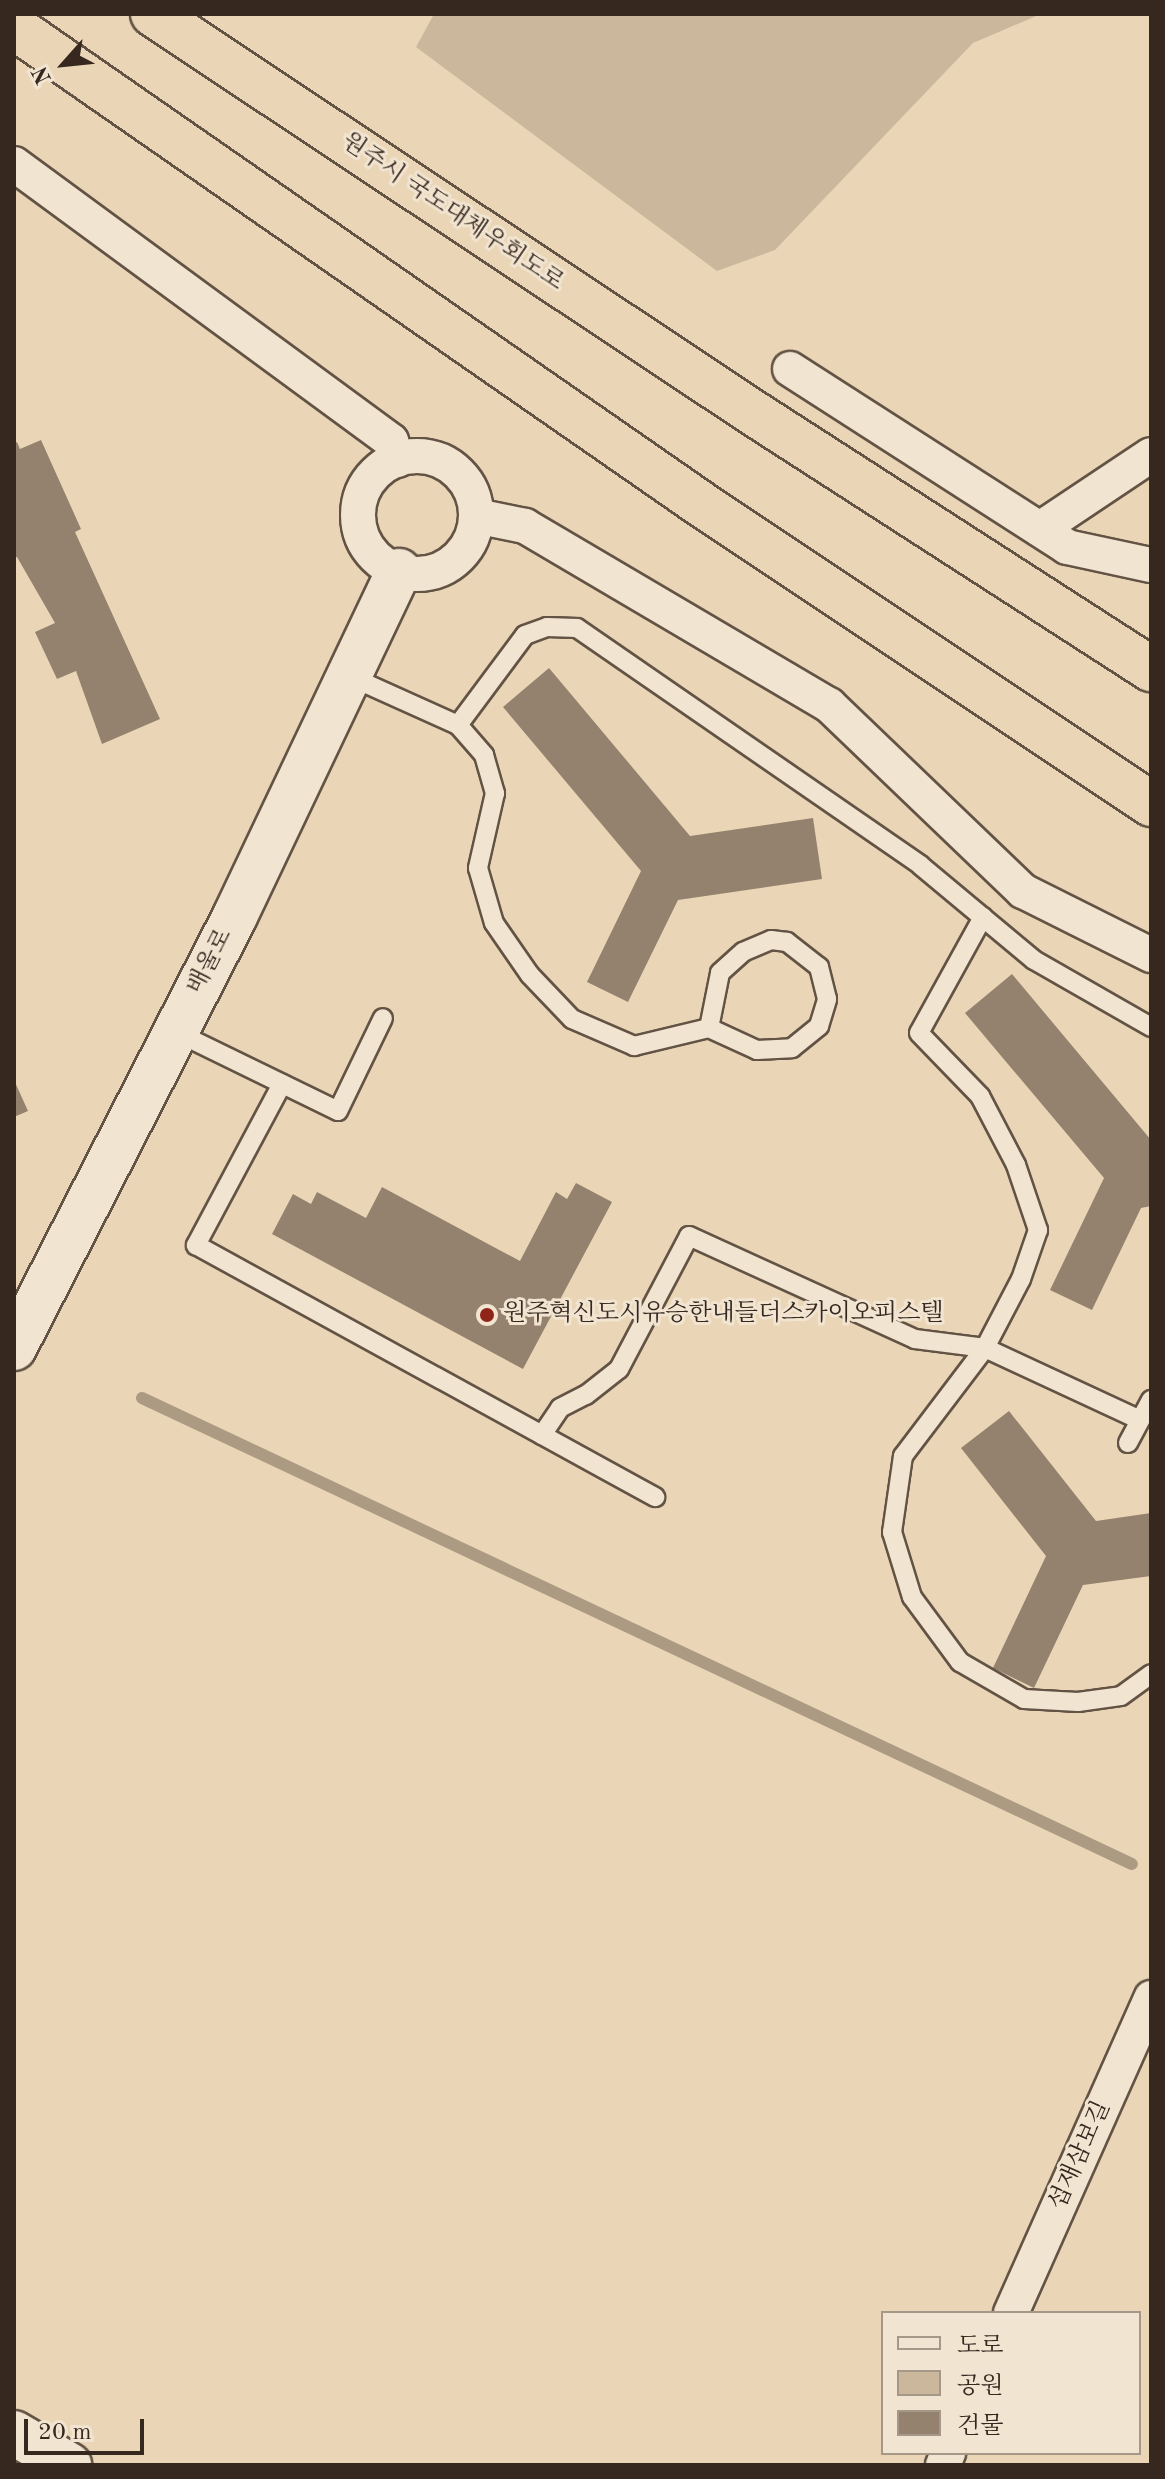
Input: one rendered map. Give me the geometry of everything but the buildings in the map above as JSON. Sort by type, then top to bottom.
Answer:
[{"type":"highway","name":"원주시 국도대체우회도로","points":[[153,14],[752,412],[1151,669]]},
{"type":"highway","points":[[14,27],[701,504],[1151,804]]},
{"type":"street","points":[[14,164],[391,441],[397,460]]},
{"type":"street","points":[[790,369],[1067,547],[1151,565]]},
{"type":"street","points":[[1040,529],[1151,455]]},
{"type":"street","points":[[415,456],[434,458],[451,467],[474,496],[476,516],[473,537],[462,554],[446,568],[427,574],[399,571],[388,567],[372,553],[362,537],[358,519],[359,500],[367,483],[380,469],[397,460],[415,456]]},
{"type":"street","points":[[476,516],[525,526],[829,705],[1023,891],[1151,955]]},
{"type":"street","name":"배울로","points":[[14,1348],[176,1032],[399,571]]},
{"type":"street","name":"섭재삼보길","points":[[1012,2311],[1151,1998]]},
{"type":"street","points":[[14,2433],[69,2465]]},
{"type":"lane","points":[[458,725],[525,635],[547,627],[577,628],[920,865],[1034,960],[1151,1027]]},
{"type":"lane","points":[[349,676],[458,725],[484,755],[495,793],[478,868],[494,923],[530,975],[572,1019],[634,1046],[709,1028],[757,1050],[792,1048],[819,1026],[827,999],[819,967],[787,942],[771,940],[743,952],[720,973],[709,1028]]},
{"type":"lane","points":[[983,917],[919,1033],[980,1096],[1016,1165],[1038,1230],[1021,1279],[985,1348],[903,1456],[892,1532],[912,1597],[960,1662],[1024,1699],[1078,1702],[1121,1696],[1151,1674]]},
{"type":"lane","points":[[176,1032],[338,1111],[383,1018]]},
{"type":"lane","points":[[282,1084],[196,1245],[655,1497]]},
{"type":"lane","points":[[542,1435],[560,1408],[586,1395],[619,1369],[689,1236],[915,1339],[985,1348],[1140,1420]]},
{"type":"lane","points":[[1128,1443],[1151,1400]]},
{"type":"green space","points":[[434,14],[1041,14],[973,43],[775,250],[717,271],[416,47]]},
{"type":"waterway","points":[[142,1398],[1132,1864]]},
{"type":"place","name":"원주혁신도시유승한내들더스카이오피스텔","points":[[487,1315]]}]
